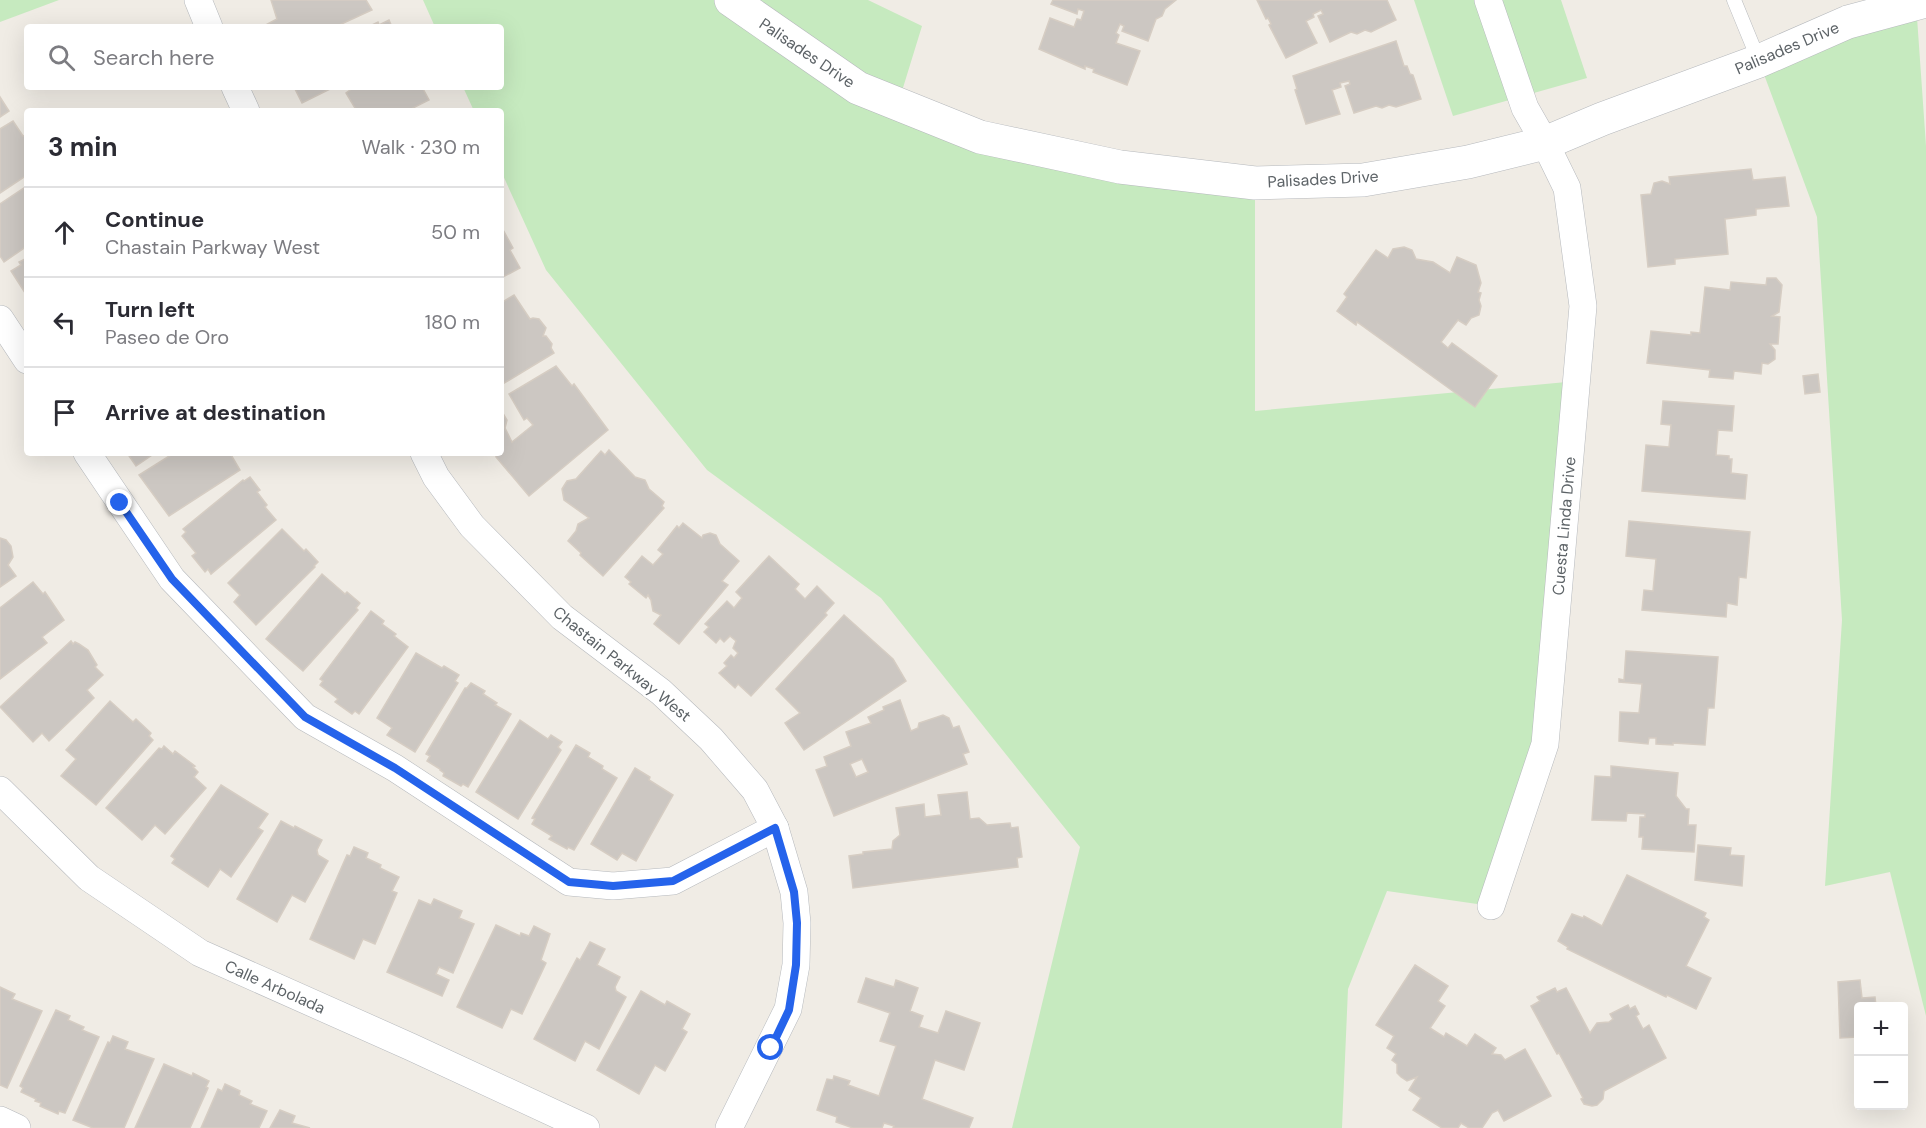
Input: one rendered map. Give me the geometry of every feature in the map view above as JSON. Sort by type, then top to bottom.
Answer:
[{"type":"street","points":[[198,0],[208,24]]},
{"type":"street","name":"Palisades Drive","points":[[731,0],[858,88],[980,137],[1120,167],[1255,183],[1363,180],[1468,162],[1545,143],[1602,119],[1759,61],[1848,22],[1926,1]]},
{"type":"street","name":"Cuesta Linda Drive","points":[[1488,0],[1525,108],[1567,188],[1583,306],[1545,744],[1491,906]]},
{"type":"street","points":[[236,90],[245,108]]},
{"type":"street","points":[[0,319],[24,355]]},
{"type":"street","points":[[89,456],[172,579],[305,717],[395,768],[569,882],[613,886],[673,881],[775,828]]},
{"type":"street","name":"Chastain Parkway West","points":[[426,456],[436,477],[472,526],[562,616],[661,692],[711,739],[755,790],[775,828],[794,892],[797,923],[796,965],[789,1010],[729,1128]]},
{"type":"street","name":"Calle Arbolada","points":[[0,789],[89,878],[200,953],[586,1128]]},
{"type":"street","points":[[0,1120],[17,1128]]},
{"type":"lane","points":[[1734,0],[1759,61]]},
{"type":"green space","points":[[0,0],[59,0],[0,22]]},
{"type":"green space","points":[[423,0],[868,0],[922,26],[898,104],[1255,183],[1255,411],[1577,381],[1545,744],[1491,906],[1387,891],[1348,989],[1342,1128],[1012,1128],[1080,847],[881,598],[707,470],[546,270],[504,178],[504,108],[473,108],[464,90],[504,90],[504,24],[434,24]]},
{"type":"green space","points":[[1414,0],[1561,0],[1587,78],[1453,116]]},
{"type":"green space","points":[[1916,3],[1926,146],[1926,1016],[1890,872],[1825,886],[1842,620],[1817,217],[1759,61]]},
{"type":"building","points":[[271,0],[366,0],[372,10],[342,24],[268,24],[277,19]]},
{"type":"building","points":[[1053,0],[1176,0],[1165,9],[1162,16],[1156,19],[1148,41],[1122,31],[1124,26],[1120,24],[1116,33],[1119,35],[1116,43],[1140,51],[1127,85],[1093,72],[1094,69],[1085,66],[1085,69],[1039,49],[1050,18],[1074,27],[1077,19],[1081,20],[1084,11],[1078,9],[1077,14],[1051,4]]},
{"type":"building","points":[[1257,0],[1387,0],[1396,20],[1371,32],[1365,30],[1357,34],[1351,32],[1330,42],[1318,16],[1323,14],[1321,10],[1306,21],[1317,43],[1286,58]]},
{"type":"building","points":[[1396,41],[1404,66],[1407,66],[1410,74],[1413,75],[1421,99],[1396,107],[1376,106],[1354,113],[1345,86],[1350,84],[1349,81],[1340,83],[1341,87],[1332,90],[1340,114],[1306,124],[1293,76]]},
{"type":"building","points":[[296,90],[328,90],[302,103]]},
{"type":"building","points":[[350,90],[424,90],[429,100],[413,108],[355,108],[346,93]]},
{"type":"building","points":[[0,97],[9,111],[0,117]]},
{"type":"building","points":[[13,121],[24,136],[24,177],[0,193],[0,129]]},
{"type":"building","points":[[1751,169],[1753,180],[1785,177],[1789,206],[1756,209],[1756,215],[1725,219],[1728,254],[1675,259],[1675,264],[1648,267],[1641,195],[1651,194],[1654,183],[1662,181],[1670,184],[1669,177]]},
{"type":"building","points":[[24,188],[24,248],[4,262],[0,256],[0,204]]},
{"type":"building","points":[[504,232],[513,248],[510,250],[520,268],[504,276]]},
{"type":"building","points":[[1404,247],[1412,250],[1416,259],[1433,262],[1450,273],[1457,257],[1476,265],[1481,283],[1478,292],[1481,293],[1479,315],[1471,318],[1466,325],[1458,320],[1441,342],[1448,348],[1452,343],[1497,376],[1475,407],[1357,322],[1356,325],[1337,311],[1347,297],[1344,294],[1376,250],[1388,258],[1393,249]]},
{"type":"building","points":[[24,260],[24,291],[11,271],[21,265],[19,262]]},
{"type":"building","points":[[1767,278],[1776,278],[1782,285],[1779,312],[1772,316],[1780,317],[1778,344],[1770,344],[1775,350],[1775,359],[1768,364],[1762,363],[1761,374],[1734,371],[1733,379],[1709,377],[1710,370],[1647,363],[1651,331],[1691,335],[1691,332],[1700,333],[1705,287],[1730,290],[1731,282],[1766,285]]},
{"type":"building","points":[[514,295],[530,319],[539,319],[546,328],[543,336],[546,336],[552,344],[551,348],[554,353],[504,383],[504,301]]},
{"type":"building","points":[[556,366],[572,386],[574,384],[608,430],[529,496],[496,457],[504,456],[504,415],[507,420],[505,428],[512,442],[533,425],[527,418],[524,420],[509,394]]},
{"type":"building","points":[[1818,374],[1820,392],[1805,394],[1803,376]]},
{"type":"building","points":[[1663,401],[1734,406],[1732,431],[1718,430],[1716,455],[1729,456],[1729,459],[1732,459],[1731,473],[1747,475],[1745,499],[1642,491],[1646,445],[1669,447],[1671,425],[1661,424]]},
{"type":"building","points":[[609,450],[635,477],[645,480],[649,489],[664,502],[662,506],[664,508],[603,576],[568,541],[576,531],[578,524],[589,518],[564,500],[562,489],[567,481],[576,479],[601,451],[605,455]]},
{"type":"building","points":[[129,456],[151,456],[136,466]]},
{"type":"building","points":[[169,456],[232,456],[240,470],[169,516],[139,475]]},
{"type":"building","points":[[250,477],[260,490],[257,492],[267,505],[265,507],[276,520],[211,574],[208,569],[205,572],[192,556],[196,553],[182,536],[186,532],[183,529],[243,480]]},
{"type":"building","points":[[1629,521],[1750,532],[1746,578],[1739,577],[1737,605],[1727,603],[1726,617],[1642,610],[1644,590],[1653,591],[1656,559],[1626,556]]},
{"type":"building","points":[[683,523],[702,538],[703,535],[710,533],[716,535],[720,544],[739,561],[722,581],[728,585],[679,644],[654,624],[661,615],[653,611],[648,595],[646,598],[629,584],[631,582],[625,577],[642,556],[653,565],[663,554],[658,550],[677,526],[679,528]]},
{"type":"building","points":[[282,529],[318,562],[256,625],[234,602],[240,595],[228,583]]},
{"type":"building","points":[[0,538],[6,540],[11,546],[13,557],[8,565],[16,576],[0,587]]},
{"type":"building","points":[[769,556],[799,584],[795,589],[805,599],[817,586],[834,603],[825,613],[827,615],[751,696],[738,684],[735,688],[719,673],[727,666],[724,663],[731,655],[734,658],[738,653],[733,648],[736,641],[730,636],[724,642],[720,638],[716,643],[704,632],[709,627],[705,624],[727,601],[734,608],[742,598],[736,592]]},
{"type":"building","points":[[322,574],[345,594],[347,592],[360,603],[356,608],[358,610],[303,671],[266,639]]},
{"type":"building","points":[[33,582],[43,594],[45,592],[64,620],[42,637],[47,643],[0,679],[0,608]]},
{"type":"building","points":[[371,611],[384,621],[382,624],[408,647],[359,714],[355,711],[352,714],[335,702],[338,699],[320,685],[323,681],[320,679]]},
{"type":"building","points":[[844,615],[893,659],[906,681],[804,750],[785,723],[800,713],[776,689]]},
{"type":"building","points":[[71,641],[88,650],[97,665],[95,667],[103,675],[87,690],[94,698],[49,741],[42,733],[33,742],[0,707]]},
{"type":"building","points":[[1626,651],[1718,657],[1714,708],[1708,708],[1705,745],[1656,744],[1656,738],[1649,738],[1648,744],[1619,741],[1620,712],[1639,713],[1642,684],[1619,682],[1619,679],[1624,680]]},
{"type":"building","points":[[416,653],[459,675],[455,681],[458,683],[415,752],[387,735],[392,728],[377,718]]},
{"type":"building","points":[[471,683],[485,691],[483,694],[497,703],[495,705],[511,714],[468,787],[463,784],[461,786],[443,776],[444,773],[440,769],[427,761],[430,756],[426,754],[465,688]]},
{"type":"building","points":[[900,700],[911,731],[918,728],[919,723],[943,715],[949,718],[953,728],[959,726],[969,752],[963,754],[967,764],[834,816],[816,770],[827,766],[824,757],[851,746],[846,732],[871,723],[868,717],[884,710],[883,707]],"holes":[[[862,759],[868,772],[856,777],[850,764]]]},
{"type":"building","points":[[110,701],[133,722],[136,719],[151,733],[149,736],[153,740],[96,805],[61,776],[76,759],[66,750]]},
{"type":"building","points":[[520,720],[548,739],[551,735],[562,742],[558,747],[561,750],[518,819],[476,792]]},
{"type":"building","points":[[576,745],[590,753],[588,757],[617,778],[574,850],[568,847],[567,849],[549,839],[552,836],[532,824],[535,819],[532,818]]},
{"type":"building","points":[[164,746],[173,754],[175,751],[195,766],[193,767],[198,772],[194,777],[206,788],[165,834],[155,825],[142,840],[106,808],[159,748],[162,749]]},
{"type":"building","points":[[1611,766],[1678,773],[1676,796],[1686,809],[1689,809],[1688,825],[1696,825],[1694,852],[1642,849],[1643,837],[1639,837],[1640,817],[1645,817],[1645,814],[1627,813],[1626,821],[1592,820],[1595,776],[1611,777]]},
{"type":"building","points":[[635,768],[673,795],[636,861],[622,853],[617,860],[591,844]]},
{"type":"building","points":[[221,785],[268,814],[258,828],[263,831],[231,877],[220,869],[208,887],[172,863],[175,859],[171,856]]},
{"type":"building","points":[[967,792],[970,819],[979,818],[987,825],[1010,823],[1011,828],[1018,827],[1022,857],[1017,858],[1018,867],[853,888],[849,856],[892,849],[893,841],[900,835],[896,808],[924,804],[925,817],[941,815],[938,795]]},
{"type":"building","points":[[281,821],[322,840],[317,850],[318,855],[328,861],[305,902],[292,895],[277,922],[237,899]]},
{"type":"building","points":[[1698,845],[1731,848],[1730,855],[1744,856],[1742,886],[1695,880]]},
{"type":"building","points":[[354,847],[368,853],[366,858],[381,865],[380,868],[399,877],[392,891],[397,893],[375,944],[363,939],[354,959],[310,939],[347,855],[350,856]]},
{"type":"building","points":[[1627,875],[1706,913],[1704,917],[1709,920],[1686,966],[1711,978],[1696,1009],[1567,949],[1568,947],[1558,941],[1572,914],[1583,918],[1584,916],[1602,926]]},
{"type":"building","points":[[434,899],[462,911],[459,918],[474,924],[453,973],[439,967],[436,974],[449,980],[442,996],[387,972],[419,900],[431,905]]},
{"type":"building","points":[[496,925],[520,936],[521,933],[529,936],[534,926],[550,934],[541,960],[546,963],[522,1014],[511,1009],[502,1028],[457,1007]]},
{"type":"building","points":[[590,942],[605,949],[597,965],[620,977],[615,987],[616,991],[626,997],[599,1049],[585,1041],[575,1061],[534,1039],[577,958],[580,960]]},
{"type":"building","points":[[1415,965],[1448,986],[1438,1001],[1445,1006],[1430,1028],[1444,1037],[1446,1033],[1467,1046],[1475,1034],[1496,1048],[1492,1054],[1501,1055],[1505,1060],[1525,1049],[1551,1096],[1504,1121],[1498,1110],[1492,1113],[1482,1128],[1469,1128],[1461,1123],[1458,1128],[1442,1128],[1413,1110],[1421,1098],[1409,1090],[1417,1077],[1407,1081],[1397,1073],[1397,1064],[1392,1060],[1396,1054],[1387,1048],[1394,1036],[1376,1025]]},
{"type":"building","points":[[866,978],[894,987],[896,980],[918,988],[910,1011],[923,1016],[919,1027],[938,1033],[946,1011],[980,1023],[964,1070],[935,1060],[922,1099],[973,1118],[969,1128],[893,1128],[894,1126],[884,1123],[882,1128],[853,1128],[836,1122],[837,1117],[817,1110],[827,1079],[833,1080],[834,1076],[850,1081],[848,1085],[879,1096],[896,1046],[880,1041],[890,1013],[858,1002]]},
{"type":"building","points":[[1860,980],[1862,998],[1875,997],[1876,1002],[1854,1002],[1854,1037],[1840,1038],[1838,982]]},
{"type":"building","points":[[0,987],[15,994],[12,999],[42,1011],[7,1088],[0,1085]]},
{"type":"building","points":[[1555,988],[1557,992],[1566,988],[1590,1033],[1597,1023],[1609,1022],[1613,1019],[1610,1014],[1628,1005],[1630,1009],[1635,1006],[1639,1014],[1636,1016],[1643,1029],[1649,1025],[1666,1058],[1604,1091],[1603,1099],[1597,1105],[1584,1104],[1559,1053],[1557,1054],[1531,1006],[1540,1001],[1537,997]]},
{"type":"building","points":[[641,991],[665,1005],[667,1001],[690,1014],[682,1029],[687,1032],[665,1071],[655,1065],[639,1094],[597,1070]]},
{"type":"building","points":[[56,1010],[70,1016],[68,1020],[84,1027],[82,1030],[99,1037],[65,1113],[59,1111],[58,1114],[40,1106],[41,1103],[35,1101],[36,1099],[21,1092],[23,1088],[20,1086]]},
{"type":"building","points":[[113,1036],[128,1042],[125,1049],[154,1059],[124,1128],[93,1128],[73,1120],[108,1042],[110,1043]]},
{"type":"building","points":[[164,1064],[192,1076],[193,1073],[209,1081],[190,1128],[135,1128]]},
{"type":"building","points":[[225,1084],[240,1091],[239,1095],[252,1101],[250,1104],[267,1111],[259,1128],[201,1128],[218,1089],[222,1091]]},
{"type":"building","points":[[280,1110],[295,1116],[292,1123],[310,1128],[270,1128]]},
{"type":"route","points":[[120,503],[172,579],[305,717],[395,768],[569,882],[613,886],[673,881],[775,828],[794,892],[797,923],[796,965],[789,1010],[771,1048]]}]
